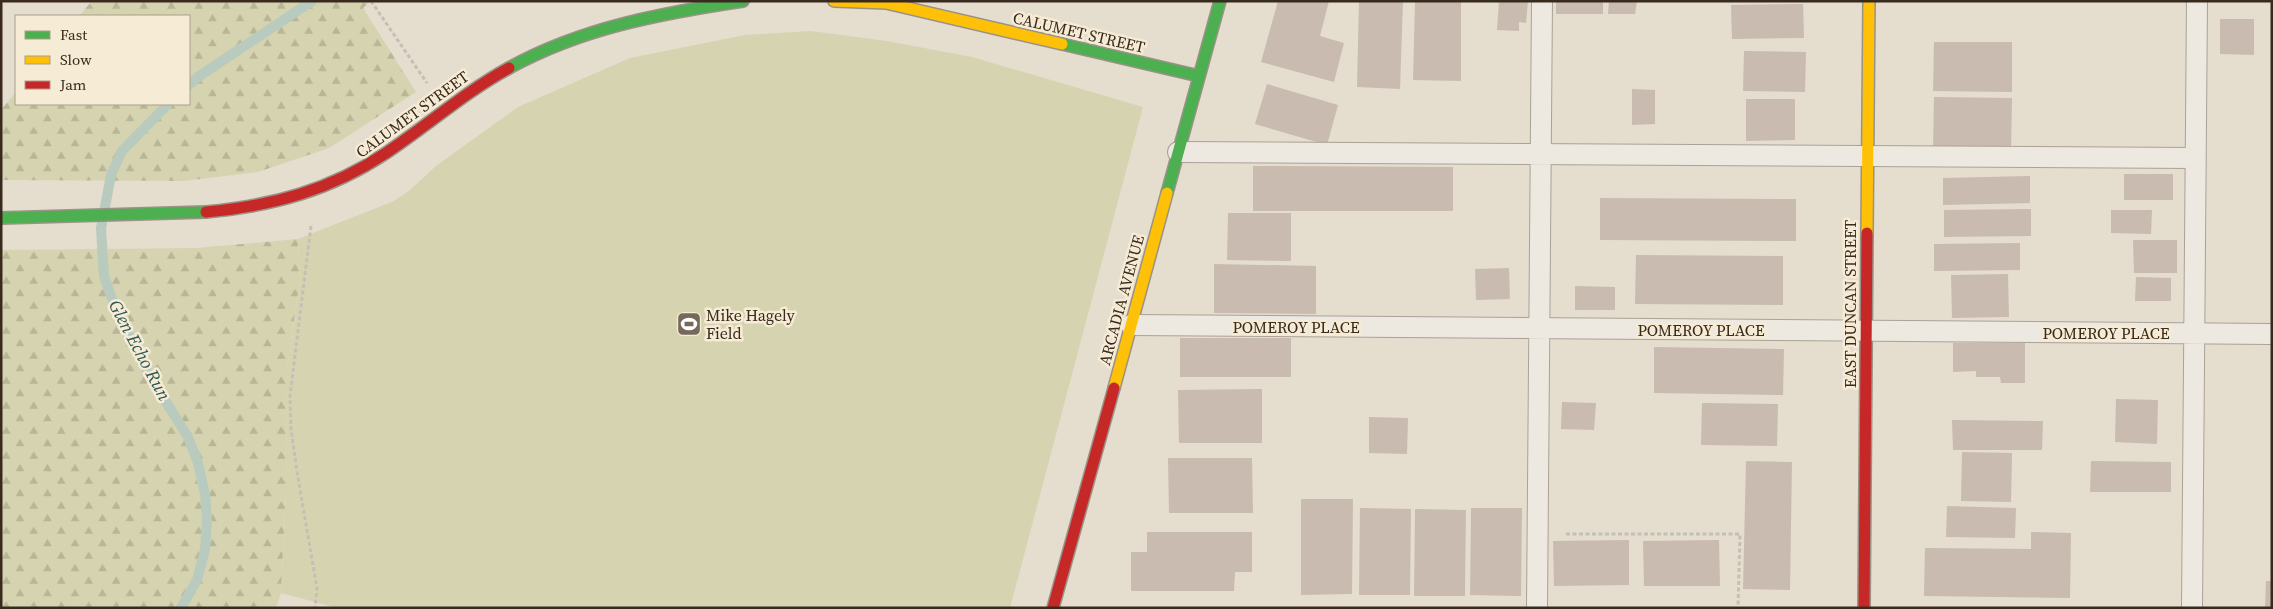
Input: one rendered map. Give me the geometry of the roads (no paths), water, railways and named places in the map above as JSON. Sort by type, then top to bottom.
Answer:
[{"type":"street","name":"CALUMET STREET","points":[[1,218],[173,214],[230,210],[266,204],[314,191],[355,174],[386,155],[464,96],[497,74],[540,51],[582,34],[673,10],[743,1]]},
{"type":"street","name":"CALUMET STREET","points":[[834,1],[886,3],[1199,76]]},
{"type":"street","name":"ARCADIA AVENUE","points":[[1053,608],[1220,1]]},
{"type":"street","name":"EAST DUNCAN STREET","points":[[1864,608],[1869,1]]},
{"type":"lane","points":[[1537,608],[1542,1]]},
{"type":"lane","points":[[2192,608],[2197,1]]},
{"type":"lane","points":[[1178,152],[2195,158]]},
{"type":"lane","name":"POMEROY PLACE","points":[[1131,326],[2272,334]]},
{"type":"waterway","name":"Glen Echo Run","points":[[190,84],[312,1]]},
{"type":"waterway","name":"Glen Echo Run","points":[[167,105],[122,151],[111,175],[101,228],[104,276],[117,313],[151,378],[188,437],[198,463],[205,494],[207,519],[205,550],[197,580],[181,608]]},
{"type":"place","name":"Mike Hagely Field","points":[[689,324]]}]
